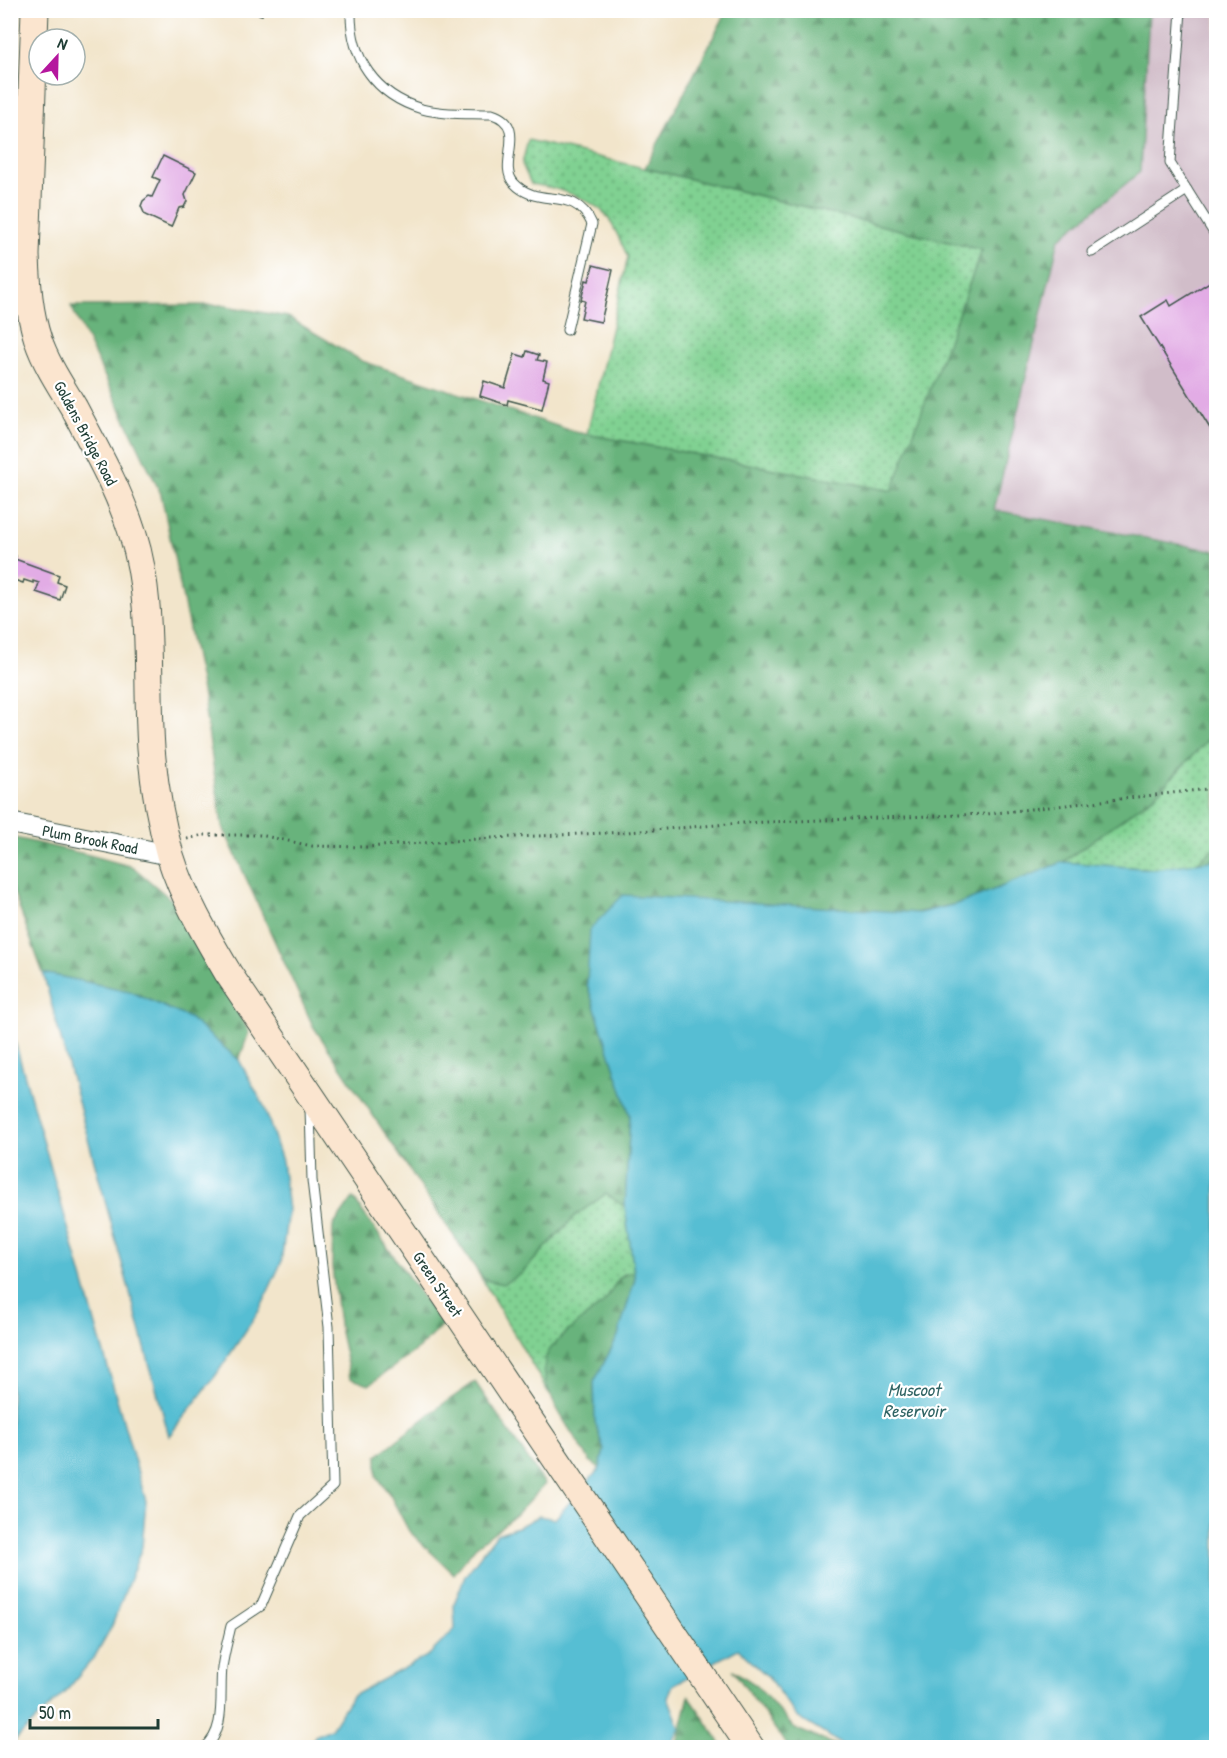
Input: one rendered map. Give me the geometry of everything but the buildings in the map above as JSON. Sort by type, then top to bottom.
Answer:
[{"type":"main road","name":"Goldens Bridge Road","points":[[35,10],[26,255],[31,313],[39,342],[106,468],[134,539],[146,608],[154,774],[169,849]]},
{"type":"main road","name":"Green Street","points":[[169,849],[186,895],[228,973],[751,1748]]},
{"type":"street","name":"Plum Brook Road","points":[[10,823],[169,849]]},
{"type":"lane","points":[[351,10],[354,46],[363,66],[392,95],[402,102],[424,109],[492,114],[502,117],[508,125],[510,135],[509,172],[514,184],[528,194],[569,201],[587,213],[592,225],[567,330]]},
{"type":"lane","points":[[1181,10],[1170,163],[1214,233]]},
{"type":"lane","points":[[1092,252],[1187,190]]},
{"type":"lane","points":[[204,1748],[212,1741],[220,1715],[222,1667],[231,1626],[261,1606],[300,1516],[333,1486],[329,1327],[312,1180],[309,1093]]},
{"type":"path","points":[[169,849],[204,835],[260,835],[312,846],[367,848],[492,838],[742,824],[987,814],[1216,788]]},
{"type":"shaded area","points":[[11,10],[17,11],[16,45],[11,44]]},
{"type":"shaded area","points":[[1149,11],[1216,11],[1216,551],[994,510],[1059,239],[1140,172]]},
{"type":"green space","points":[[727,11],[1149,11],[1140,172],[1059,239],[994,510],[1216,551],[1216,731],[1154,796],[1063,862],[961,903],[587,984],[630,1115],[625,1207],[606,1194],[576,1215],[521,1274],[503,1284],[485,1280],[476,1269],[313,1026],[222,825],[202,691],[161,494],[71,306],[221,305],[288,317],[362,361],[575,432],[892,491],[982,250],[645,168]]},
{"type":"green space","points":[[528,140],[982,250],[893,491],[587,434],[628,257],[612,224],[599,209],[571,194],[531,184],[522,164]]},
{"type":"green space","points":[[1216,731],[1216,847],[1196,863],[1154,869],[1063,862],[1154,796]]},
{"type":"green space","points":[[11,837],[133,867],[175,903],[249,1032],[239,1060],[189,1018],[129,991],[43,973],[11,885]]},
{"type":"green space","points":[[1216,847],[1216,860],[1196,863]]},
{"type":"green space","points":[[607,1193],[625,1207],[634,1272],[624,1274],[619,1278],[606,1301],[560,1338],[545,1375],[550,1395],[476,1269],[485,1280],[521,1274],[576,1215]]},
{"type":"green space","points":[[353,1198],[442,1325],[419,1348],[369,1385],[350,1378],[340,1332],[332,1267],[333,1226]]},
{"type":"green space","points":[[634,1272],[635,1279],[618,1336],[594,1382],[595,1422],[604,1450],[600,1468],[590,1461],[551,1397],[544,1370],[546,1357],[562,1337],[605,1301],[622,1277]]},
{"type":"green space","points":[[475,1382],[545,1484],[516,1515],[475,1547],[454,1574],[409,1531],[377,1476],[377,1456],[440,1406]]},
{"type":"green space","points":[[733,1670],[756,1685],[794,1728],[841,1747],[788,1747]]},
{"type":"green space","points":[[689,1696],[723,1747],[676,1747]]},
{"type":"water","name":"Muscoot Reservoir","points":[[1216,860],[1216,1747],[846,1747],[797,1717],[768,1677],[738,1649],[673,1685],[668,1697],[680,1728],[670,1747],[306,1748],[316,1735],[331,1729],[352,1696],[429,1655],[455,1629],[454,1604],[465,1576],[497,1534],[539,1516],[555,1519],[600,1468],[604,1450],[595,1422],[594,1382],[618,1336],[635,1279],[625,1207],[630,1115],[587,984],[590,929],[623,895],[919,913],[961,903],[1063,862],[1154,869]]},
{"type":"water","points":[[43,973],[129,991],[189,1018],[239,1060],[264,1106],[282,1161],[288,1210],[281,1263],[259,1311],[216,1375],[169,1436]]},
{"type":"water","points":[[11,1028],[146,1501],[142,1547],[112,1626],[95,1656],[68,1689],[11,1744]]}]
